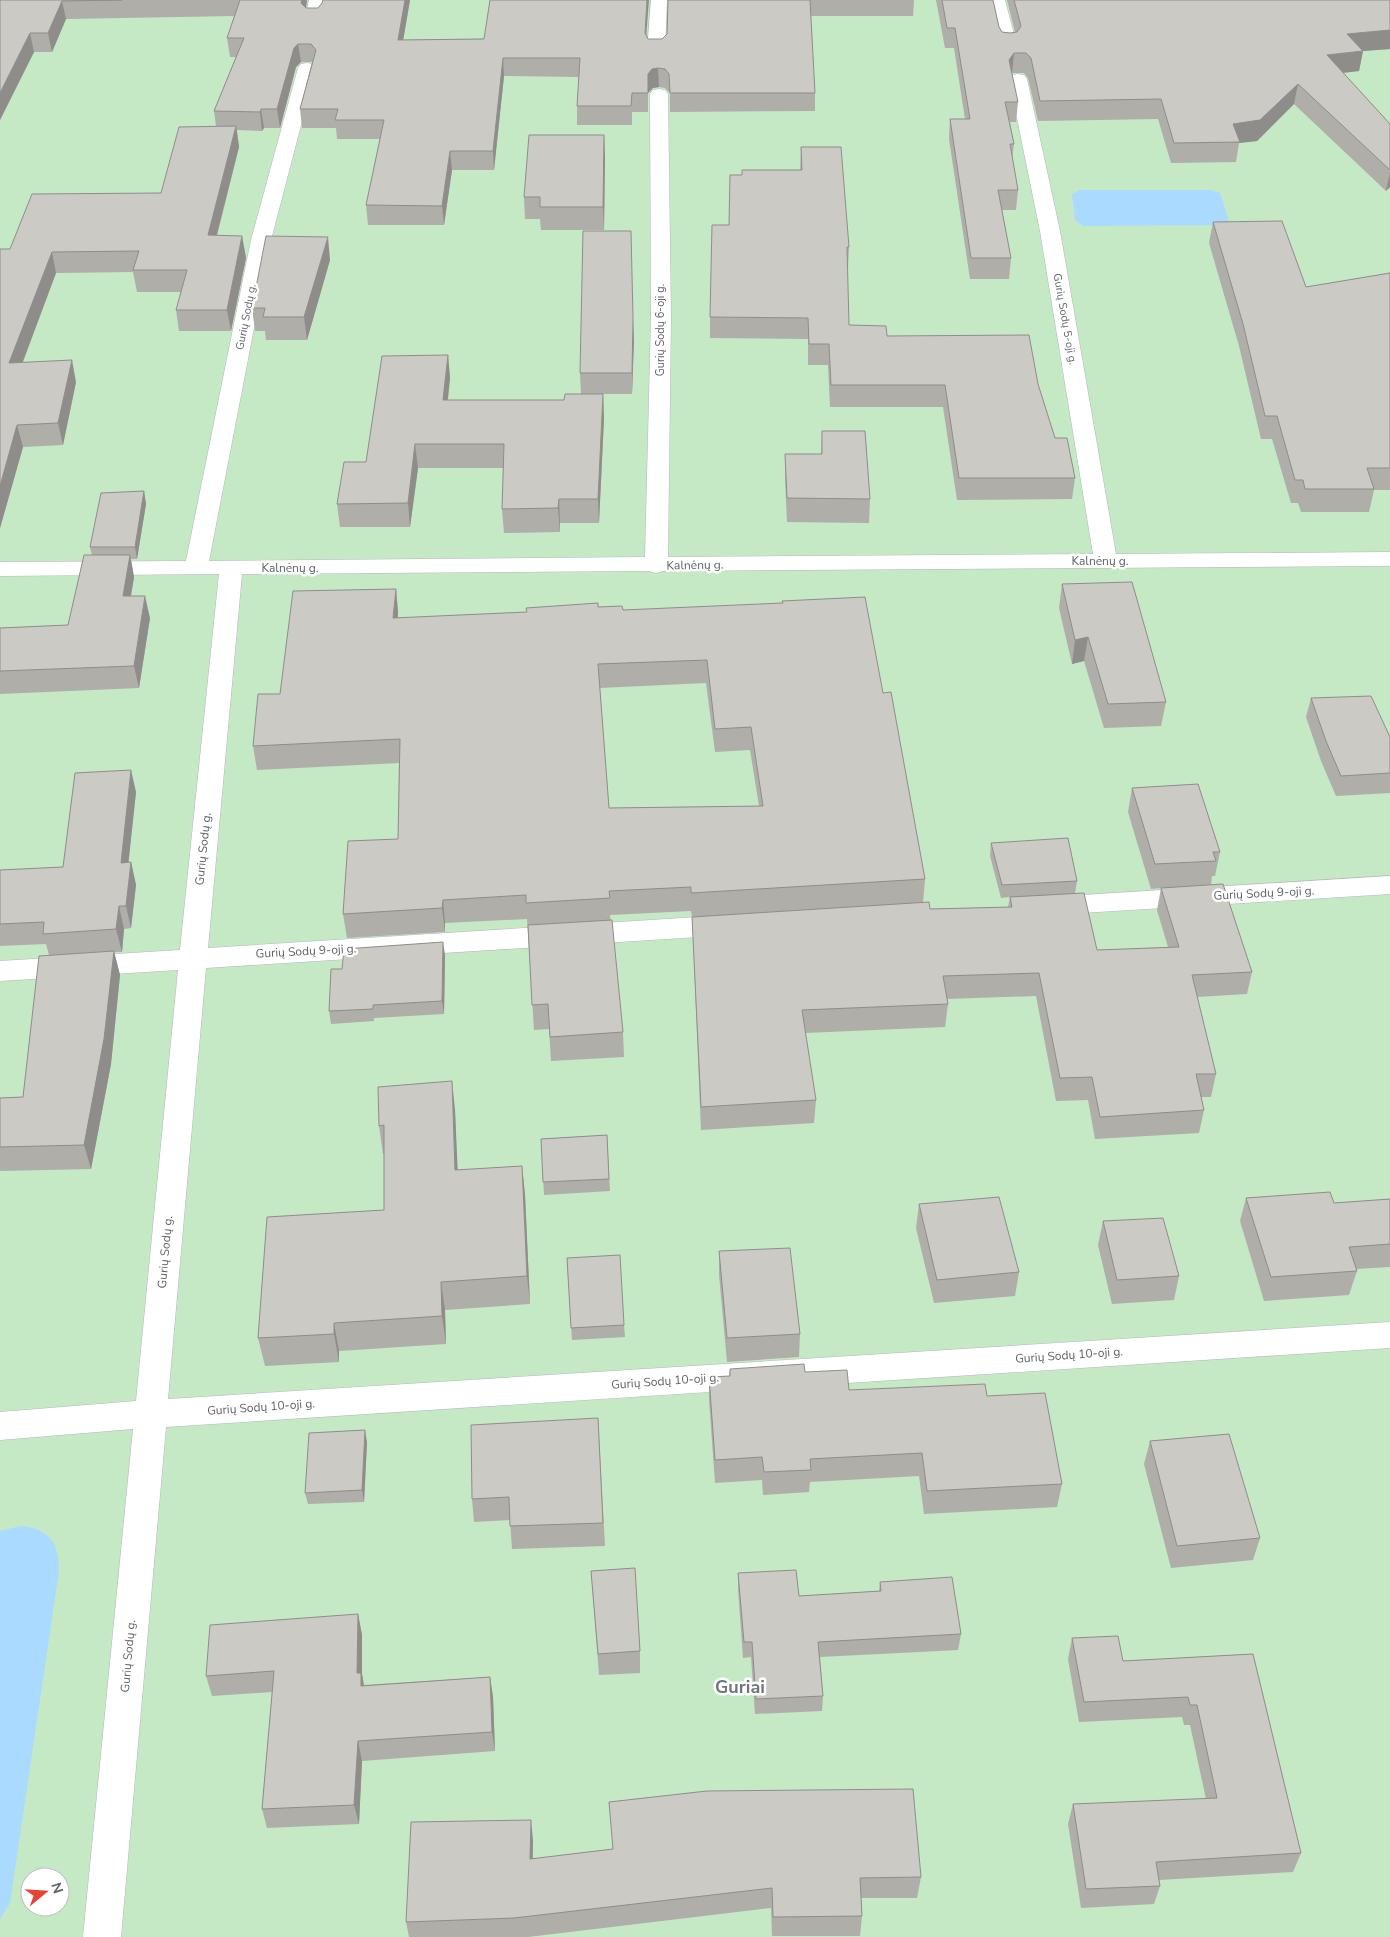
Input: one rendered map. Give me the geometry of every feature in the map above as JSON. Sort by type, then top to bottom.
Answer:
[{"type":"street","points":[[314,20],[317,0]]},
{"type":"street","points":[[656,52],[659,0]]},
{"type":"street","points":[[997,0],[1008,46]]},
{"type":"street","name":"Gurių Sodų g.","points":[[196,568],[261,240],[307,68]]},
{"type":"street","name":"Gurių Sodų 5-oji g.","points":[[1018,79],[1050,231],[1106,561]]},
{"type":"street","name":"Gurių Sodų 6-oji g.","points":[[656,566],[661,317],[659,94]]},
{"type":"street","name":"Kalnėnų g.","points":[[0,569],[656,566],[1390,559]]},
{"type":"street","name":"Gurių Sodų g.","points":[[102,1937],[192,958],[231,568]]},
{"type":"street","name":"Gurių Sodų 9-oji g.","points":[[1021,908],[1390,885]]},
{"type":"street","name":"Gurių Sodų 9-oji g.","points":[[0,971],[751,924]]},
{"type":"street","name":"Gurių Sodų 10-oji g.","points":[[0,1426],[150,1414],[1390,1335]]},
{"type":"green space","points":[[0,0],[1390,0],[1390,1937],[0,1937]]},
{"type":"water","points":[[1080,190],[1211,190],[1220,193],[1229,221],[1217,225],[1083,226],[1075,220],[1072,194]]},
{"type":"water","points":[[21,1526],[39,1530],[50,1539],[57,1552],[59,1571],[10,1903],[0,1919],[0,1531]]},
{"type":"building","points":[[0,0],[122,0],[62,1],[48,33],[30,33],[0,93]]},
{"type":"building","points":[[240,0],[302,0],[301,3],[306,8],[318,8],[323,0],[405,0],[398,40],[484,39],[490,0],[647,0],[645,33],[648,39],[662,39],[667,34],[668,0],[810,0],[815,93],[670,93],[669,74],[665,69],[658,68],[652,69],[648,74],[648,93],[632,93],[631,106],[577,106],[580,58],[503,58],[493,151],[450,151],[442,206],[366,205],[384,120],[335,120],[338,109],[300,109],[316,50],[311,44],[298,44],[294,48],[277,109],[261,109],[260,112],[214,111],[244,38],[227,38]]},
{"type":"building","points":[[942,0],[993,0],[999,27],[1002,32],[1010,33],[1017,32],[1021,26],[1014,0],[1390,0],[1390,30],[1347,34],[1363,51],[1327,55],[1390,124],[1390,170],[1298,84],[1260,120],[1233,124],[1240,142],[1174,143],[1161,99],[1040,101],[1031,58],[1026,53],[1014,53],[1009,60],[1018,102],[1005,102],[1014,144],[1010,144],[1018,190],[998,190],[1011,258],[971,258],[950,119],[970,119],[955,28],[947,28]]},
{"type":"building","points":[[236,126],[208,235],[242,236],[227,310],[176,310],[187,270],[133,270],[139,251],[52,252],[9,363],[72,360],[58,423],[17,425],[0,486],[0,249],[10,249],[32,194],[161,193],[179,127]]},
{"type":"building","points":[[529,135],[604,135],[603,207],[540,207],[540,197],[524,197]]},
{"type":"building","points":[[801,147],[841,147],[849,247],[847,247],[849,325],[886,326],[887,336],[1029,335],[1038,384],[1055,438],[1067,438],[1075,478],[959,478],[945,385],[831,385],[829,344],[809,344],[808,318],[710,317],[712,225],[729,225],[730,175],[742,175],[742,170],[802,170]]},
{"type":"building","points":[[1282,221],[1306,287],[1390,273],[1390,468],[1367,468],[1374,489],[1305,489],[1303,480],[1295,480],[1277,416],[1265,416],[1243,324],[1213,222]]},
{"type":"building","points":[[583,231],[631,231],[632,373],[580,373]]},
{"type":"building","points":[[266,236],[328,237],[304,317],[263,317],[265,308],[252,308]]},
{"type":"building","points":[[448,355],[443,400],[564,400],[565,394],[603,394],[598,499],[559,499],[558,508],[502,509],[504,444],[415,444],[408,503],[337,504],[344,462],[366,462],[382,356]]},
{"type":"building","points":[[822,431],[865,431],[870,499],[787,498],[785,454],[822,454]]},
{"type":"building","points":[[144,491],[135,547],[90,547],[101,493]]},
{"type":"building","points":[[84,555],[130,555],[123,596],[145,596],[134,666],[0,671],[0,628],[68,625]]},
{"type":"building","points":[[1132,582],[1166,702],[1108,704],[1088,637],[1075,640],[1062,584]]},
{"type":"building","points":[[396,589],[393,618],[527,612],[526,608],[598,603],[598,607],[622,606],[623,610],[783,603],[782,601],[865,597],[883,693],[891,692],[925,879],[691,893],[691,887],[609,891],[610,898],[526,903],[526,895],[443,900],[442,908],[343,914],[348,841],[398,839],[400,739],[253,746],[258,694],[280,694],[293,591]],"holes":[[[707,660],[715,729],[751,727],[763,806],[609,808],[598,664]]]},
{"type":"building","points":[[1371,696],[1390,737],[1390,773],[1341,776],[1311,698]]},
{"type":"building","points":[[131,770],[121,863],[131,862],[126,906],[119,906],[116,929],[43,934],[44,922],[0,924],[0,870],[63,867],[75,773]]},
{"type":"building","points":[[1198,784],[1220,852],[1213,852],[1216,861],[1155,864],[1132,788]]},
{"type":"building","points":[[1068,838],[1077,881],[1002,885],[991,843]]},
{"type":"building","points":[[1223,884],[1252,972],[1192,975],[1216,1074],[1196,1074],[1204,1110],[1100,1117],[1092,1077],[1060,1078],[1039,973],[943,976],[948,1004],[802,1010],[816,1100],[701,1107],[692,917],[929,902],[930,909],[1012,907],[1010,897],[1084,893],[1097,950],[1179,947],[1161,888]]},
{"type":"building","points":[[612,920],[623,1032],[550,1037],[548,1004],[532,1005],[528,925]]},
{"type":"building","points":[[443,942],[442,1001],[373,1005],[373,1009],[329,1011],[331,969],[342,969],[344,949]]},
{"type":"building","points":[[114,951],[104,1039],[84,1145],[0,1147],[0,1098],[23,1097],[39,956]]},
{"type":"building","points":[[452,1081],[455,1170],[522,1166],[527,1276],[441,1282],[442,1316],[334,1323],[334,1334],[258,1338],[267,1217],[384,1210],[384,1125],[379,1126],[378,1087]]},
{"type":"building","points":[[607,1135],[609,1179],[543,1182],[541,1139]]},
{"type":"building","points":[[1330,1192],[1334,1203],[1390,1199],[1390,1244],[1349,1247],[1357,1271],[1271,1277],[1246,1198]]},
{"type":"building","points":[[999,1197],[1019,1272],[937,1280],[919,1204]]},
{"type":"building","points":[[1163,1218],[1179,1276],[1117,1280],[1103,1221]]},
{"type":"building","points":[[790,1248],[800,1334],[727,1338],[719,1251]]},
{"type":"building","points":[[620,1255],[624,1325],[571,1328],[567,1258]]},
{"type":"building","points":[[804,1364],[805,1372],[847,1370],[849,1390],[985,1384],[987,1396],[1045,1393],[1062,1484],[927,1491],[922,1453],[810,1459],[811,1470],[764,1472],[762,1457],[715,1460],[709,1377],[730,1376],[730,1369]]},
{"type":"building","points":[[598,1418],[603,1523],[510,1526],[509,1497],[472,1499],[471,1425]]},
{"type":"building","points":[[365,1430],[362,1490],[305,1493],[309,1433]]},
{"type":"building","points":[[1229,1434],[1260,1538],[1177,1546],[1150,1441]]},
{"type":"building","points":[[635,1568],[640,1651],[598,1654],[591,1571]]},
{"type":"building","points":[[796,1570],[799,1596],[881,1591],[880,1582],[952,1577],[961,1634],[818,1642],[823,1696],[756,1699],[752,1642],[744,1642],[738,1573]]},
{"type":"building","points":[[358,1614],[357,1673],[361,1673],[361,1686],[490,1677],[492,1732],[358,1741],[354,1805],[262,1809],[274,1671],[206,1676],[210,1625]]},
{"type":"building","points":[[1118,1636],[1123,1661],[1253,1654],[1301,1853],[1156,1862],[1160,1886],[1086,1889],[1073,1804],[1217,1798],[1197,1705],[1190,1705],[1188,1697],[1084,1702],[1072,1638]]},
{"type":"building","points":[[913,1789],[921,1877],[860,1878],[862,1916],[773,1917],[772,1888],[514,1918],[406,1922],[411,1822],[531,1820],[530,1859],[613,1849],[609,1802],[707,1791]]},
{"type":"district","name":"Guriai","points":[[740,1687]]}]
